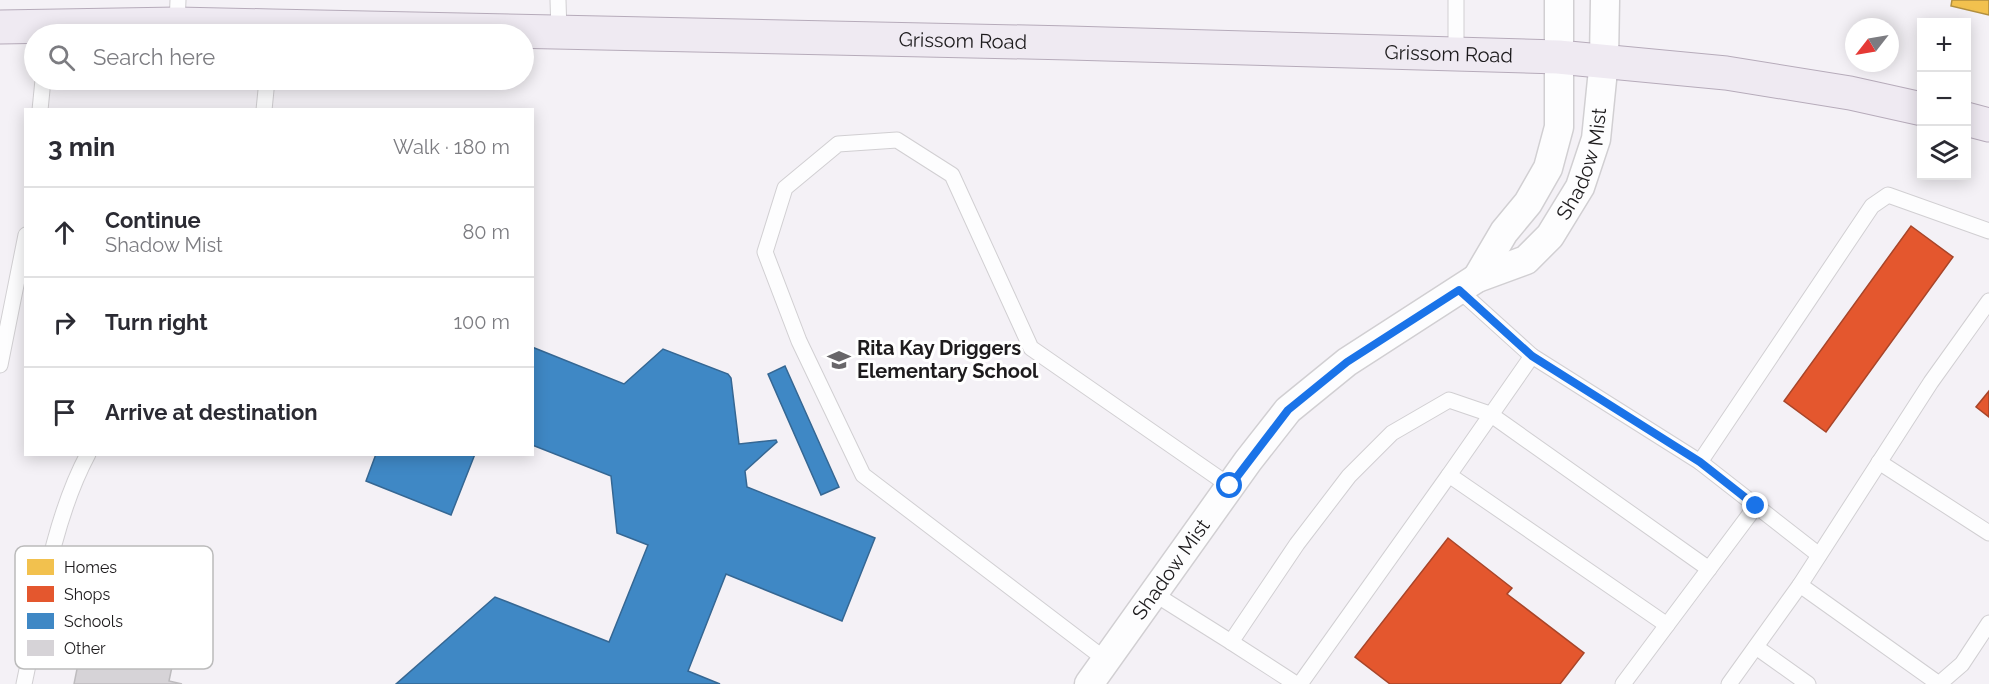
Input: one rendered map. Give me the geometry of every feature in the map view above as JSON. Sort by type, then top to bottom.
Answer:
[{"type":"main road","name":"Grissom Road","points":[[97,24],[178,12],[241,24]]},
{"type":"main road","name":"Grissom Road","points":[[0,27],[24,29]]},
{"type":"main road","name":"Grissom Road","points":[[534,33],[1070,43],[1558,57],[1726,73],[1850,93],[1917,108]]},
{"type":"main road","points":[[1971,120],[1989,125]]},
{"type":"street","name":"Shadow Mist","points":[[1468,284],[1504,232],[1528,203],[1548,168],[1559,127],[1559,0]]},
{"type":"street","name":"Shadow Mist","points":[[1089,684],[1230,486],[1288,410],[1347,362],[1468,284],[1526,260],[1550,236],[1580,187],[1596,140],[1604,60],[1605,0]]},
{"type":"lane","points":[[558,0],[559,33]]},
{"type":"lane","points":[[1456,0],[1456,53]]},
{"type":"lane","points":[[40,108],[42,90]]},
{"type":"lane","points":[[264,108],[266,90]]},
{"type":"lane","points":[[1106,660],[863,475],[799,341],[765,252],[785,188],[838,144],[897,140],[952,175],[1030,348],[1230,486]]},
{"type":"lane","points":[[1700,462],[1872,206],[1888,195],[1989,231]]},
{"type":"lane","points":[[0,365],[7,297],[24,242]]},
{"type":"lane","points":[[1468,284],[1532,356],[1700,462],[1819,555]]},
{"type":"lane","points":[[1729,684],[1800,585],[1931,382],[1989,302]]},
{"type":"lane","points":[[1300,684],[1532,356]]},
{"type":"lane","points":[[1231,642],[1297,544],[1349,476],[1392,433],[1449,399],[1490,414],[1709,569]]},
{"type":"lane","points":[[76,477],[77,456]]},
{"type":"lane","points":[[55,546],[76,477],[87,456]]},
{"type":"lane","points":[[1879,462],[1989,533]]},
{"type":"lane","points":[[1449,475],[1667,625]]},
{"type":"lane","points":[[1623,684],[1756,506]]},
{"type":"lane","points":[[1800,585],[1939,684],[1962,664],[1989,623]]},
{"type":"lane","points":[[1153,593],[1296,684]]},
{"type":"lane","points":[[1756,647],[1808,684]]},
{"type":"lane","points":[[24,684],[27,669]]},
{"type":"building: Homes","points":[[1952,0],[1989,0],[1989,15],[1951,6]]},
{"type":"building: Shops","points":[[1911,226],[1953,257],[1826,432],[1784,401]]},
{"type":"building: Shops","points":[[1989,391],[1989,417],[1976,407]]},
{"type":"building: Shops","points":[[1448,538],[1512,588],[1507,594],[1584,653],[1560,684],[1390,684],[1355,657]]},
{"type":"building: Schools","points":[[534,348],[624,384],[663,349],[728,374],[731,378],[739,444],[776,440],[777,442],[745,471],[747,487],[875,538],[842,621],[726,574],[688,671],[720,684],[396,684],[495,597],[609,642],[648,545],[617,533],[611,476],[534,446]]},
{"type":"building: Schools","points":[[785,366],[839,487],[821,495],[768,374]]},
{"type":"building: Schools","points":[[375,456],[474,456],[451,515],[366,481]]},
{"type":"building: Other","points":[[77,669],[172,669],[169,681],[182,684],[74,684]]},
{"type":"place","name":"Rita Kay Driggers Elementary School","points":[[839,360]]},
{"type":"route","points":[[1230,486],[1288,410],[1347,362],[1459,290],[1532,356],[1700,462],[1756,506]]}]
